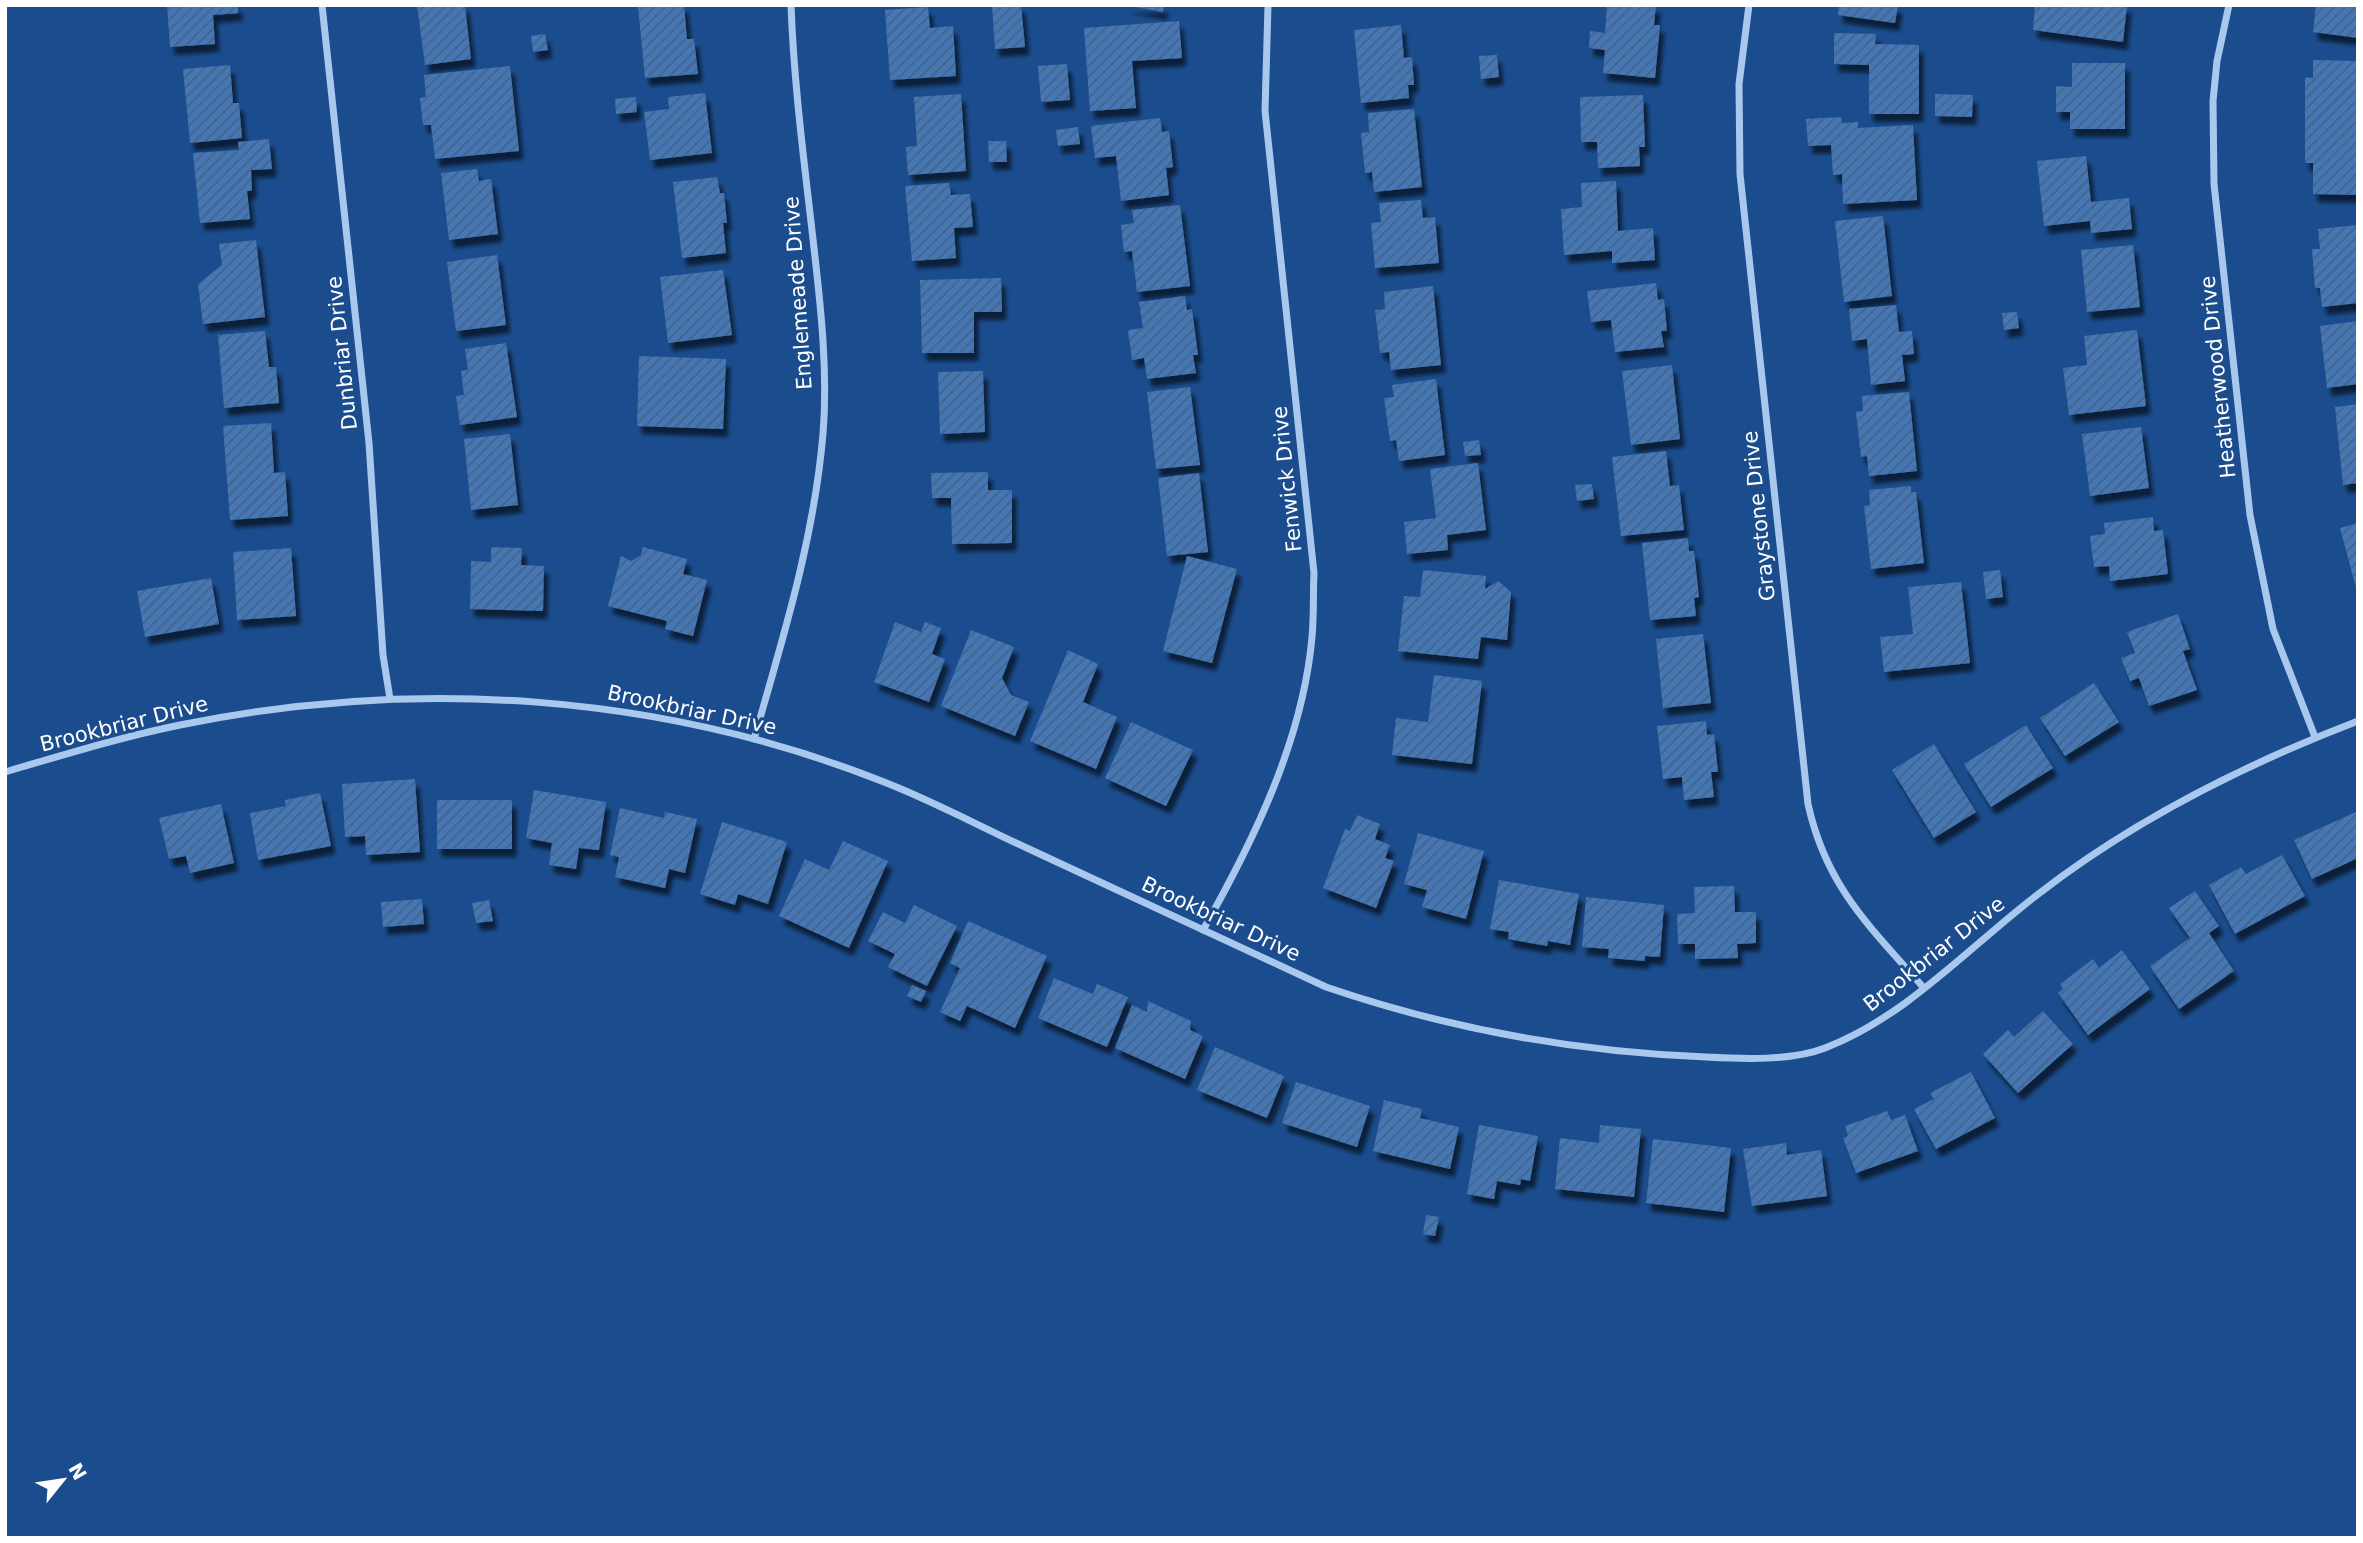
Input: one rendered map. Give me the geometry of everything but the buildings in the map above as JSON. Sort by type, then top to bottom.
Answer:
[{"type":"street","name":"Dunbriar Drive","points":[[322,5],[369,443],[383,655],[390,699]]},
{"type":"street","name":"Englemeade Drive","points":[[754,739],[807,548],[823,432],[820,302],[793,54],[791,5]]},
{"type":"street","name":"Fenwick Drive","points":[[1203,930],[1256,826],[1282,759],[1298,713],[1312,638],[1313,560],[1265,111],[1268,5]]},
{"type":"street","name":"Graystone Drive","points":[[1749,5],[1740,84],[1740,174],[1808,804],[1822,855],[1842,892],[1923,987]]},
{"type":"street","name":"Heatherwood Drive","points":[[2229,5],[2217,61],[2213,102],[2214,184],[2250,515],[2273,629],[2315,737]]},
{"type":"street","name":"Brookbriar Drive","points":[[6,771],[110,741],[180,725],[288,707],[390,699],[469,697],[566,704],[687,723],[754,739],[886,783],[1325,987],[1382,1006],[1462,1027],[1543,1041],[1675,1056],[1751,1059],[1823,1049],[1881,1022],[2039,893],[2104,848],[2207,789],[2315,737],[2358,721]]}]
